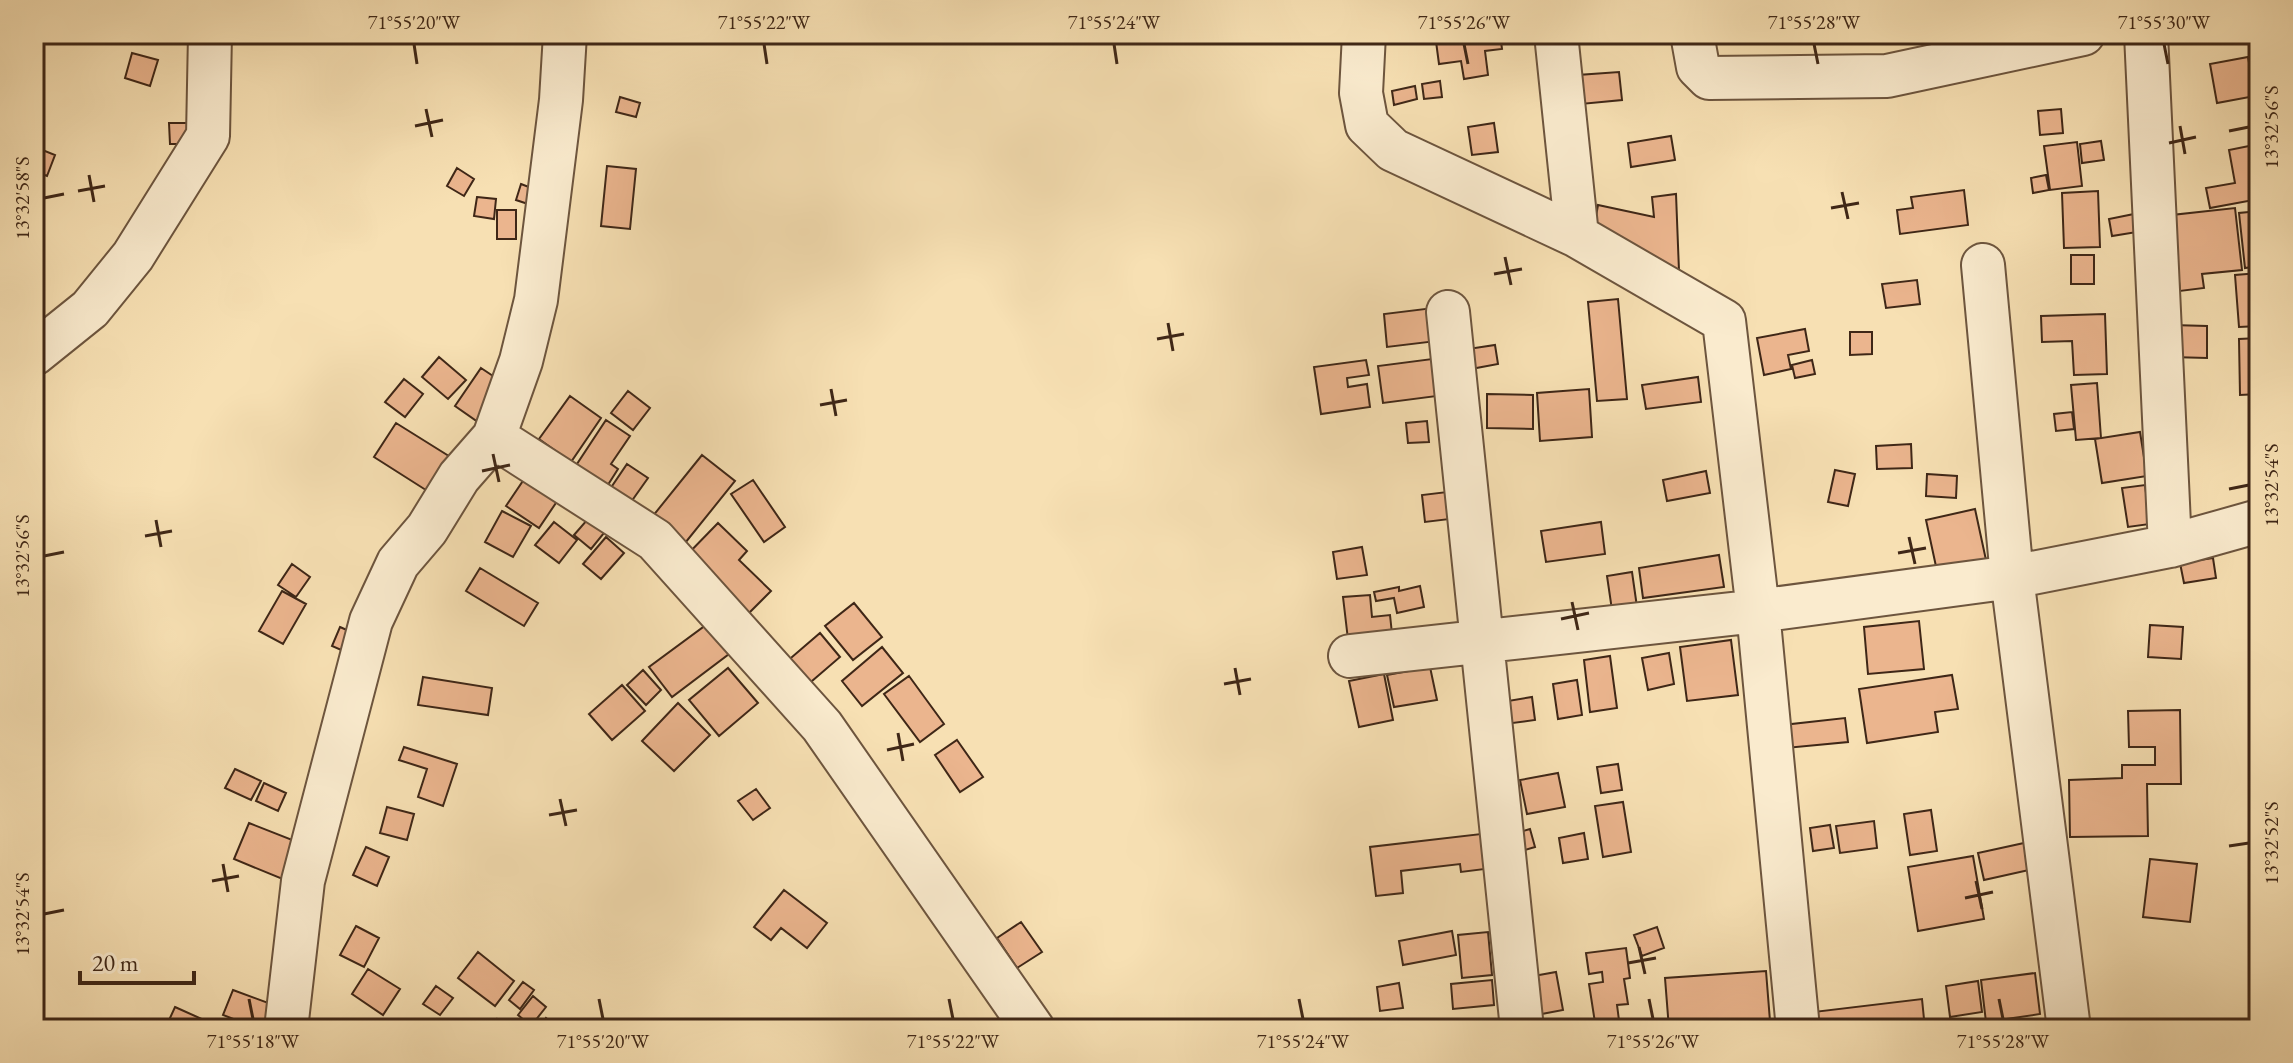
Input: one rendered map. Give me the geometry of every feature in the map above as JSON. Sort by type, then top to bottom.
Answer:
[{"type":"street","points":[[34,354],[90,309],[133,256],[208,136],[210,34]]},
{"type":"street","points":[[286,1029],[303,881],[371,621],[398,563],[427,529],[459,477],[494,437],[521,361],[536,300],[561,100],[565,34]]},
{"type":"street","points":[[1364,34],[1361,93],[1367,125],[1393,150],[1577,236],[1724,321],[1758,611],[1798,1029]]},
{"type":"street","points":[[1556,34],[1577,236]]},
{"type":"street","points":[[1692,34],[1698,67],[1709,78],[1887,76],[2083,34]]},
{"type":"street","points":[[2146,34],[2170,546]]},
{"type":"street","points":[[1983,265],[2012,577],[2069,1029]]},
{"type":"street","points":[[1448,312],[1522,1029]]},
{"type":"street","points":[[494,437],[655,540],[822,726],[1033,1029]]},
{"type":"street","points":[[1350,656],[1758,611],[2012,577],[2170,546],[2259,521]]},
{"type":"building","points":[[1435,34],[1500,34],[1502,49],[1485,51],[1488,75],[1464,79],[1461,61],[1439,64]]},
{"type":"building","points":[[1639,34],[1659,34],[1659,42],[1639,43]]},
{"type":"building","points":[[132,53],[158,60],[150,86],[125,78]]},
{"type":"building","points":[[2248,57],[2255,96],[2217,103],[2210,64]]},
{"type":"building","points":[[1619,72],[1622,100],[1581,104],[1578,75]]},
{"type":"building","points":[[1440,81],[1442,97],[1424,99],[1422,84]]},
{"type":"building","points":[[1415,86],[1417,99],[1394,105],[1392,91]]},
{"type":"building","points":[[620,97],[640,103],[636,117],[616,112]]},
{"type":"building","points":[[2061,109],[2063,133],[2040,135],[2038,111]]},
{"type":"building","points":[[169,123],[191,123],[191,144],[170,144]]},
{"type":"building","points":[[1494,123],[1498,152],[1472,155],[1468,127]]},
{"type":"building","points":[[1671,136],[1675,160],[1631,167],[1628,143]]},
{"type":"building","points":[[2101,141],[2104,160],[2082,163],[2080,144]]},
{"type":"building","points":[[2077,142],[2082,186],[2050,190],[2044,146]]},
{"type":"building","points":[[2259,144],[2259,199],[2210,208],[2206,188],[2235,183],[2229,150]]},
{"type":"building","points":[[35,147],[55,155],[47,176],[34,171]]},
{"type":"building","points":[[607,166],[636,169],[630,229],[601,226]]},
{"type":"building","points":[[457,168],[474,179],[464,196],[447,186]]},
{"type":"building","points":[[2046,175],[2049,190],[2033,193],[2031,178]]},
{"type":"building","points":[[521,184],[542,192],[537,207],[516,200]]},
{"type":"building","points":[[1964,190],[1968,225],[1900,234],[1897,210],[1913,208],[1911,197]]},
{"type":"building","points":[[2098,191],[2100,247],[2064,248],[2062,193]]},
{"type":"building","points":[[1676,194],[1679,271],[1593,233],[1598,205],[1654,217],[1652,197]]},
{"type":"building","points":[[477,197],[496,199],[494,219],[474,216]]},
{"type":"building","points":[[2235,208],[2242,270],[2202,274],[2204,288],[2180,291],[2172,215]]},
{"type":"building","points":[[497,210],[516,210],[516,239],[497,239]]},
{"type":"building","points":[[2259,211],[2259,266],[2245,268],[2239,213]]},
{"type":"building","points":[[2134,214],[2137,232],[2112,236],[2109,219]]},
{"type":"building","points":[[2071,255],[2094,255],[2094,284],[2071,284]]},
{"type":"building","points":[[2259,273],[2259,326],[2239,327],[2235,275]]},
{"type":"building","points":[[1917,280],[1920,304],[1886,308],[1882,284]]},
{"type":"building","points":[[1618,299],[1627,399],[1597,401],[1588,302]]},
{"type":"building","points":[[1433,308],[1437,341],[1387,347],[1384,314]]},
{"type":"building","points":[[2105,314],[2107,374],[2074,375],[2072,341],[2042,342],[2041,316]]},
{"type":"building","points":[[2172,325],[2207,326],[2207,358],[2171,357]]},
{"type":"building","points":[[1805,329],[1809,351],[1788,355],[1791,369],[1764,375],[1757,338]]},
{"type":"building","points":[[1850,332],[1872,332],[1872,354],[1850,355]]},
{"type":"building","points":[[2259,338],[2259,394],[2240,395],[2239,339]]},
{"type":"building","points":[[1495,345],[1498,364],[1471,369],[1468,349]]},
{"type":"building","points":[[439,357],[466,380],[448,399],[422,377]]},
{"type":"building","points":[[1432,359],[1437,396],[1383,403],[1378,366]]},
{"type":"building","points":[[1366,360],[1369,375],[1347,378],[1348,387],[1367,384],[1370,407],[1321,414],[1314,367]]},
{"type":"building","points":[[1812,360],[1815,374],[1795,378],[1792,365]]},
{"type":"building","points":[[481,368],[505,384],[478,422],[455,406]]},
{"type":"building","points":[[1698,377],[1701,402],[1646,409],[1642,385]]},
{"type":"building","points":[[404,379],[423,394],[405,417],[385,402]]},
{"type":"building","points":[[2097,383],[2101,438],[2076,440],[2071,385]]},
{"type":"building","points":[[1589,389],[1592,437],[1540,441],[1537,393]]},
{"type":"building","points":[[628,391],[650,408],[633,430],[611,413]]},
{"type":"building","points":[[1487,394],[1533,395],[1533,429],[1487,428]]},
{"type":"building","points":[[570,396],[601,418],[571,462],[539,439]]},
{"type":"building","points":[[2072,412],[2074,429],[2056,431],[2054,414]]},
{"type":"building","points":[[606,420],[630,436],[611,464],[618,469],[604,491],[573,470]]},
{"type":"building","points":[[1427,421],[1429,442],[1408,443],[1406,423]]},
{"type":"building","points":[[396,423],[452,458],[429,492],[374,457]]},
{"type":"building","points":[[2140,432],[2147,476],[2102,483],[2095,439]]},
{"type":"building","points":[[1911,444],[1912,468],[1877,469],[1876,446]]},
{"type":"building","points":[[702,455],[735,481],[677,553],[644,527]]},
{"type":"building","points":[[627,464],[648,478],[626,509],[606,495]]},
{"type":"building","points":[[1835,470],[1855,474],[1848,506],[1828,502]]},
{"type":"building","points":[[1706,471],[1710,493],[1667,501],[1663,480]]},
{"type":"building","points":[[529,472],[562,494],[539,528],[506,506]]},
{"type":"building","points":[[1927,474],[1957,476],[1956,498],[1926,496]]},
{"type":"building","points":[[753,480],[785,527],[764,542],[731,494]]},
{"type":"building","points":[[2145,485],[2150,524],[2128,527],[2122,488]]},
{"type":"building","points":[[1447,492],[1450,519],[1425,522],[1422,495]]},
{"type":"building","points":[[1975,509],[1986,560],[1937,571],[1926,520]]},
{"type":"building","points":[[502,511],[531,526],[513,557],[485,542]]},
{"type":"building","points":[[587,520],[604,533],[591,549],[574,535]]},
{"type":"building","points":[[554,522],[577,540],[559,563],[535,545]]},
{"type":"building","points":[[1601,522],[1605,554],[1546,562],[1541,531]]},
{"type":"building","points":[[718,523],[747,551],[739,560],[771,591],[742,620],[681,561]]},
{"type":"building","points":[[606,537],[624,553],[601,579],[583,564]]},
{"type":"building","points":[[1362,547],[1367,575],[1337,579],[1333,552]]},
{"type":"building","points":[[1719,555],[1724,587],[1643,598],[1639,568]]},
{"type":"building","points":[[2213,558],[2216,578],[2184,583],[2180,563]]},
{"type":"building","points":[[292,564],[310,577],[296,597],[278,585]]},
{"type":"building","points":[[480,568],[538,603],[524,626],[466,591]]},
{"type":"building","points":[[1632,572],[1638,614],[1613,617],[1607,576]]},
{"type":"building","points":[[1420,586],[1424,607],[1397,613],[1394,598],[1376,601],[1374,592]]},
{"type":"building","points":[[282,591],[306,604],[283,644],[259,631]]},
{"type":"building","points":[[1370,595],[1372,617],[1390,615],[1393,643],[1349,648],[1343,597]]},
{"type":"building","points":[[854,603],[882,637],[853,660],[825,626]]},
{"type":"building","points":[[1919,621],[1924,669],[1868,674],[1864,627]]},
{"type":"building","points":[[706,625],[729,654],[672,697],[649,667]]},
{"type":"building","points":[[2150,625],[2183,627],[2181,659],[2148,657]]},
{"type":"building","points":[[340,627],[356,634],[348,653],[332,646]]},
{"type":"building","points":[[820,633],[840,657],[805,687],[785,663]]},
{"type":"building","points":[[1731,640],[1738,695],[1687,701],[1680,647]]},
{"type":"building","points":[[882,647],[903,673],[862,706],[842,681]]},
{"type":"building","points":[[1669,653],[1674,684],[1648,690],[1642,658]]},
{"type":"building","points":[[1610,656],[1617,708],[1590,712],[1584,660]]},
{"type":"building","points":[[1430,667],[1437,700],[1394,707],[1387,675]]},
{"type":"building","points":[[728,668],[758,703],[719,736],[689,700]]},
{"type":"building","points":[[643,670],[661,690],[646,705],[627,685]]},
{"type":"building","points":[[1384,674],[1393,720],[1359,727],[1349,681]]},
{"type":"building","points":[[1952,675],[1958,709],[1935,712],[1938,732],[1867,743],[1859,689]]},
{"type":"building","points":[[909,676],[944,724],[920,742],[884,694]]},
{"type":"building","points":[[423,677],[492,688],[488,715],[418,705]]},
{"type":"building","points":[[1577,680],[1582,715],[1558,719],[1553,684]]},
{"type":"building","points":[[622,685],[645,711],[612,740],[589,714]]},
{"type":"building","points":[[1532,697],[1535,720],[1505,724],[1502,702]]},
{"type":"building","points":[[678,703],[710,735],[674,771],[642,741]]},
{"type":"building","points":[[2180,710],[2181,784],[2147,784],[2148,836],[2070,837],[2069,780],[2122,778],[2122,765],[2155,765],[2155,747],[2129,747],[2128,711]]},
{"type":"building","points":[[1845,718],[1848,742],[1786,748],[1783,725]]},
{"type":"building","points":[[957,740],[983,777],[960,792],[935,755]]},
{"type":"building","points":[[404,747],[457,764],[443,806],[418,797],[427,769],[399,760]]},
{"type":"building","points":[[1618,764],[1622,790],[1601,793],[1597,767]]},
{"type":"building","points":[[235,769],[261,781],[251,800],[225,788]]},
{"type":"building","points":[[1558,773],[1565,807],[1527,814],[1520,780]]},
{"type":"building","points":[[264,783],[286,793],[278,811],[256,801]]},
{"type":"building","points":[[756,789],[770,808],[753,820],[738,801]]},
{"type":"building","points":[[1623,802],[1631,852],[1603,857],[1595,806]]},
{"type":"building","points":[[387,807],[414,814],[407,840],[380,833]]},
{"type":"building","points":[[1931,810],[1937,851],[1910,855],[1904,814]]},
{"type":"building","points":[[1874,821],[1877,848],[1840,853],[1836,826]]},
{"type":"building","points":[[249,823],[300,843],[285,880],[234,859]]},
{"type":"building","points":[[1830,825],[1834,848],[1813,851],[1810,828]]},
{"type":"building","points":[[1530,829],[1535,847],[1518,852],[1513,834]]},
{"type":"building","points":[[1584,833],[1588,859],[1563,863],[1559,838]]},
{"type":"building","points":[[1481,834],[1485,869],[1461,872],[1460,864],[1401,871],[1403,893],[1376,896],[1370,847]]},
{"type":"building","points":[[2024,843],[2029,870],[1984,880],[1978,853]]},
{"type":"building","points":[[366,847],[389,857],[377,886],[353,875]]},
{"type":"building","points":[[1973,856],[1984,919],[1918,931],[1908,867]]},
{"type":"building","points":[[2150,859],[2197,864],[2190,922],[2143,917]]},
{"type":"building","points":[[784,890],[827,923],[807,948],[781,928],[771,940],[754,927]]},
{"type":"building","points":[[1021,922],[1042,952],[1017,968],[997,938]]},
{"type":"building","points":[[356,926],[379,938],[364,967],[340,955]]},
{"type":"building","points":[[1657,927],[1664,948],[1642,956],[1634,935]]},
{"type":"building","points":[[1452,931],[1456,955],[1403,965],[1399,941]]},
{"type":"building","points":[[1488,932],[1492,975],[1462,978],[1458,935]]},
{"type":"building","points":[[1626,948],[1630,978],[1624,979],[1628,1004],[1617,1005],[1620,1028],[1596,1029],[1589,984],[1603,982],[1602,972],[1589,974],[1586,953]]},
{"type":"building","points":[[478,952],[514,981],[495,1006],[458,978]]},
{"type":"building","points":[[368,969],[400,989],[383,1015],[352,994]]},
{"type":"building","points":[[1766,971],[1770,1021],[1669,1029],[1665,978]]},
{"type":"building","points":[[1556,972],[1563,1010],[1531,1016],[1523,978]]},
{"type":"building","points":[[2035,973],[2040,1014],[1986,1022],[1981,980]]},
{"type":"building","points":[[1492,980],[1494,1005],[1453,1009],[1451,984]]},
{"type":"building","points":[[1978,981],[1982,1012],[1950,1017],[1946,986]]},
{"type":"building","points":[[523,982],[534,990],[520,1009],[509,1000]]},
{"type":"building","points":[[1399,983],[1403,1008],[1380,1011],[1377,987]]},
{"type":"building","points":[[436,986],[453,998],[440,1015],[423,1004]]},
{"type":"building","points":[[233,990],[282,1008],[274,1029],[260,1029],[223,1015]]},
{"type":"building","points":[[533,996],[546,1007],[531,1026],[518,1015]]},
{"type":"building","points":[[1922,999],[1925,1029],[1807,1029],[1805,1013]]},
{"type":"building","points":[[175,1007],[224,1029],[165,1029]]},
{"type":"building","points":[[546,1018],[561,1029],[538,1029]]},
{"type":"building","points":[[497,1019],[509,1029],[488,1029]]},
{"type":"building","points":[[2044,1021],[2045,1029],[1988,1029]]},
{"type":"building","points":[[1978,1022],[1979,1029],[1956,1029],[1955,1025]]}]
